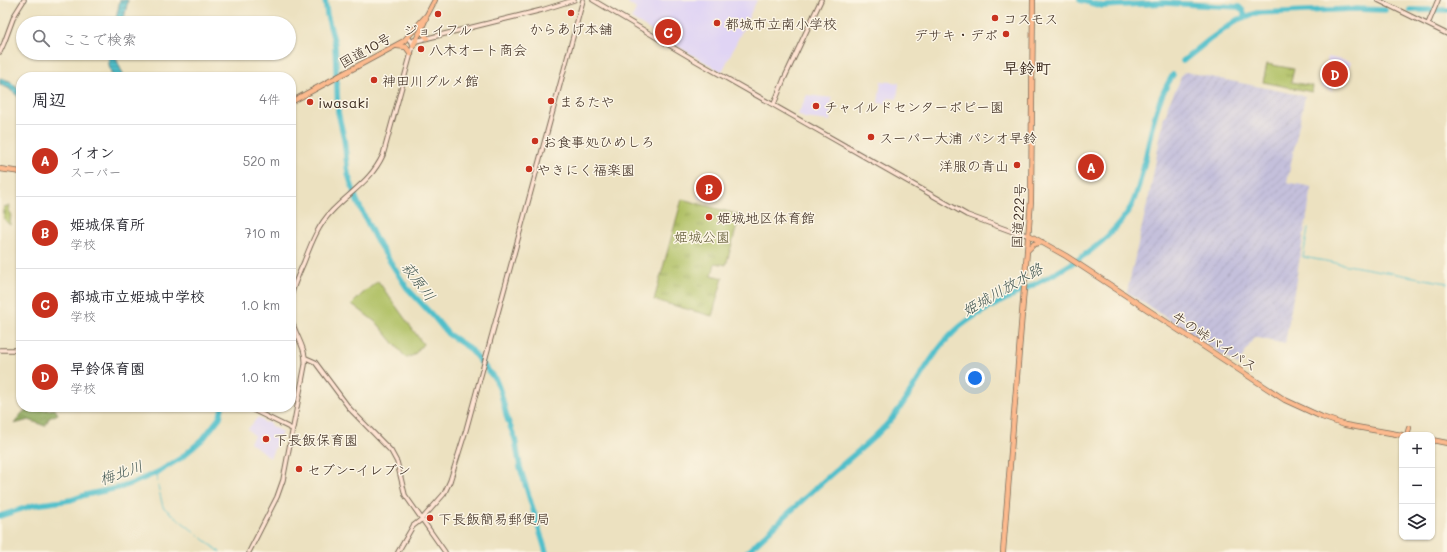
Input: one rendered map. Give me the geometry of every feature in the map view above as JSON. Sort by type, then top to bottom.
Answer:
[{"type":"highway","name":"国道10号","points":[[296,99],[397,46],[408,37],[427,15],[435,0]]},
{"type":"highway","name":"国道222号","points":[[1004,552],[1031,201],[1033,0]]},
{"type":"highway","points":[[413,46],[427,15]]},
{"type":"highway","points":[[421,30],[427,38]]},
{"type":"highway","points":[[397,46],[406,47],[411,54]]},
{"type":"highway","points":[[0,175],[0,169],[16,171]]},
{"type":"highway","name":"牛の峠バイパス","points":[[1029,235],[1066,256],[1079,266],[1285,400],[1322,417],[1345,425],[1399,434]]},
{"type":"highway","points":[[1027,251],[1034,244],[1042,242]]},
{"type":"highway","points":[[1408,432],[1409,428]]},
{"type":"highway","points":[[1435,441],[1447,443]]},
{"type":"street","points":[[0,52],[14,16],[24,0]]},
{"type":"street","points":[[408,37],[416,41],[542,10],[574,0]]},
{"type":"street","points":[[398,552],[413,526],[422,519],[444,494],[450,481],[466,430],[583,0]]},
{"type":"street","points":[[593,0],[696,61],[967,215],[1016,233],[1029,235]]},
{"type":"street","points":[[774,104],[821,0]]},
{"type":"street","points":[[1378,0],[1447,34]]},
{"type":"street","points":[[1428,24],[1438,0]]},
{"type":"street","points":[[296,280],[322,223],[336,207],[366,181],[372,174],[385,151],[413,46],[408,37]]},
{"type":"street","points":[[296,334],[305,351],[306,358],[296,409]]},
{"type":"street","points":[[0,350],[16,350]]},
{"type":"street","points":[[306,358],[315,362],[350,409],[392,451],[397,462],[405,495],[445,552]]},
{"type":"street","points":[[257,412],[292,429]]},
{"type":"street","points":[[248,552],[277,497],[286,466],[295,412]]},
{"type":"shaded area","name":"都城市立南小学校","points":[[629,0],[757,0],[722,72],[631,19],[636,9],[628,3]]},
{"type":"shaded area","points":[[1328,57],[1351,62],[1347,72],[1336,83],[1332,91],[1322,87]]},
{"type":"shaded area","points":[[1186,72],[1305,96],[1287,182],[1312,187],[1285,344],[1254,337],[1238,365],[1127,292],[1151,187],[1164,116],[1166,116],[1168,104],[1181,76]]},
{"type":"shaded area","points":[[881,81],[899,83],[897,99],[888,98],[887,104],[878,103]]},
{"type":"shaded area","name":"チャイルドセンターポピー園","points":[[807,95],[832,98],[830,121],[804,118],[798,114]]},
{"type":"shaded area","points":[[705,173],[720,179],[715,202],[698,198]]},
{"type":"shaded area","name":"下長飯保育園","points":[[258,417],[265,423],[270,423],[271,426],[282,432],[270,458],[250,442],[254,436],[248,429]]},
{"type":"green space","points":[[1267,64],[1294,69],[1291,82],[1313,86],[1312,92],[1263,82]]},
{"type":"green space","name":"姫城公園","points":[[682,199],[740,215],[726,265],[715,263],[712,275],[723,278],[712,316],[654,300]]},
{"type":"green space","points":[[10,205],[10,225],[6,222],[3,213],[4,207]]},
{"type":"green space","points":[[378,281],[423,344],[414,355],[406,358],[378,324],[352,304]]},
{"type":"green space","points":[[57,412],[58,414],[49,418],[45,426],[29,420],[14,424],[22,413]]},
{"type":"water","points":[[120,0],[128,0],[125,16],[117,16]]},
{"type":"water","points":[[109,60],[117,60],[122,72],[111,72]]},
{"type":"water","points":[[0,78],[10,81],[16,87],[16,95],[8,88],[0,85]]},
{"type":"waterway","name":"萩原川","points":[[325,0],[327,15],[335,44],[338,112],[344,138],[348,174],[357,201],[375,238],[407,288],[448,334],[469,348],[496,380],[515,439],[520,467],[546,552]]},
{"type":"waterway","points":[[1080,0],[1102,6],[1165,3],[1239,7],[1243,11],[1245,17]]},
{"type":"waterway","points":[[1183,61],[1237,20],[1256,13],[1354,9],[1385,10]]},
{"type":"waterway","points":[[1410,10],[1447,10]]},
{"type":"waterway","name":"姫城川放水路","points":[[747,552],[881,430],[904,402],[942,345],[957,329],[970,319],[1040,282],[1088,253],[1116,228],[1130,209],[1134,199],[1141,178],[1156,111],[1166,87],[1173,75]]},
{"type":"waterway","points":[[1308,229],[1303,257],[1447,283]]},
{"type":"waterway","name":"梅北川","points":[[0,516],[34,505],[71,500],[85,495],[122,487],[158,472],[181,458],[203,439],[220,417],[221,412]]},
{"type":"waterway","points":[[157,482],[158,472]]},
{"type":"waterway","points":[[158,486],[163,507],[220,552]]},
{"type":"place","name":"からあげ本舗","points":[[571,13]]},
{"type":"place","name":"ジョイフル","points":[[438,14]]},
{"type":"place","name":"コスモス","points":[[995,18]]},
{"type":"place","name":"都城市立南小学校","points":[[717,23]]},
{"type":"place","name":"都城市立姫城中学校","points":[[668,32]]},
{"type":"place","name":"デサキ・デポ","points":[[1006,34]]},
{"type":"place","name":"八木オート商会","points":[[421,49]]},
{"type":"place","name":"早鈴保育園","points":[[1335,74]]},
{"type":"place","name":"神田川グルメ館","points":[[374,80]]},
{"type":"place","name":"まるたや","points":[[551,101]]},
{"type":"place","name":"iwasaki","points":[[310,102]]},
{"type":"place","name":"チャイルドセンターポピー園","points":[[816,106]]},
{"type":"place","name":"スーパー大浦 パシオ早鈴","points":[[871,137]]},
{"type":"place","name":"お食事処ひめしろ","points":[[535,141]]},
{"type":"place","name":"洋服の青山","points":[[1017,165]]},
{"type":"place","name":"イオン","points":[[1091,167]]},
{"type":"place","name":"やきにく福楽園","points":[[529,169]]},
{"type":"place","name":"姫城保育所","points":[[709,188]]},
{"type":"place","name":"姫城地区体育館","points":[[709,217]]},
{"type":"place","name":"下長飯保育園","points":[[266,439]]},
{"type":"place","name":"セブン-イレブン","points":[[299,469]]},
{"type":"place","name":"下長飯簡易郵便局","points":[[430,518]]},
{"type":"district","name":"早鈴町","points":[[1027,67]]}]
